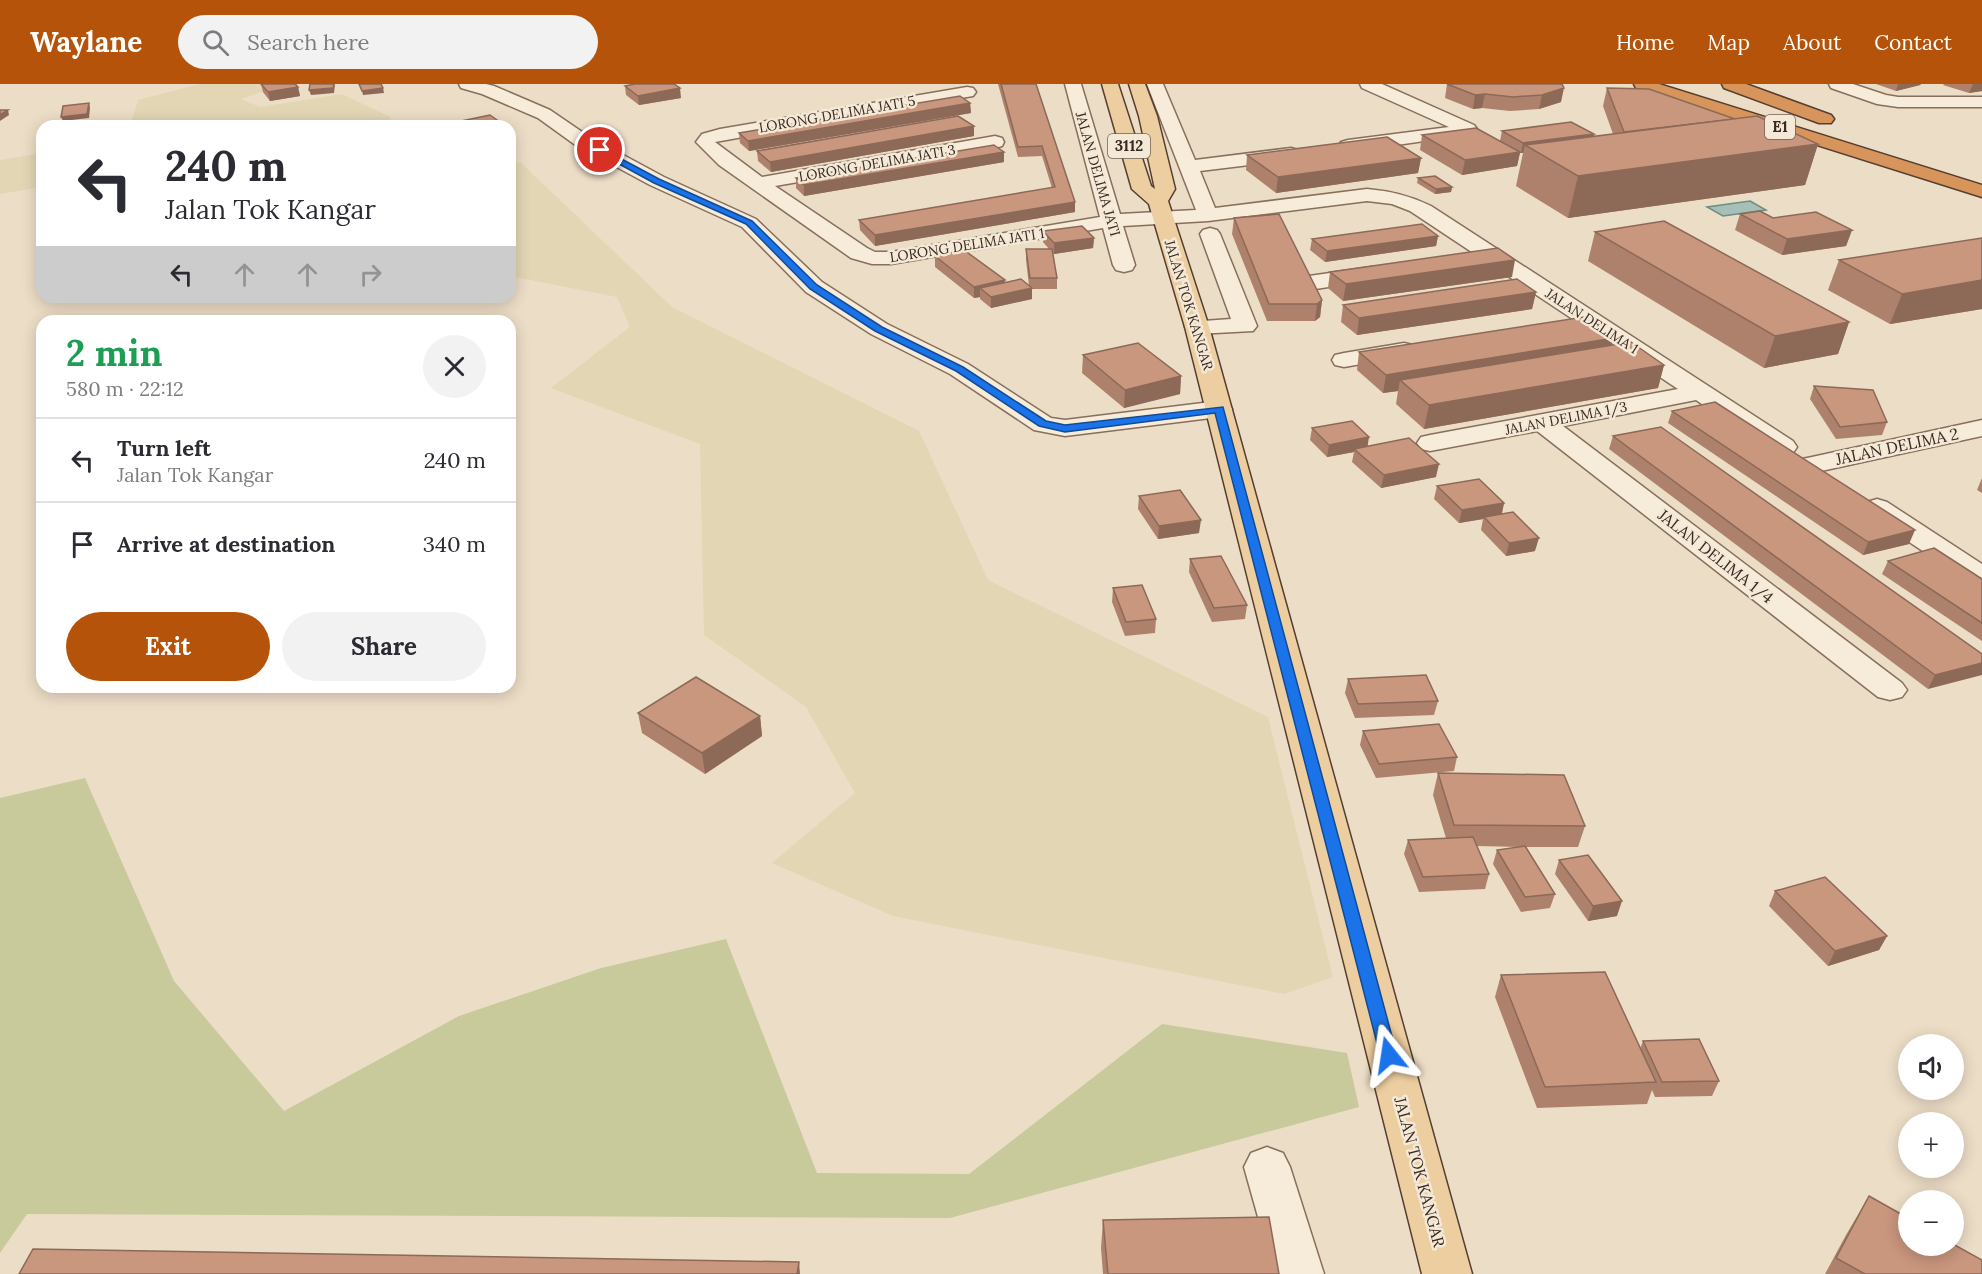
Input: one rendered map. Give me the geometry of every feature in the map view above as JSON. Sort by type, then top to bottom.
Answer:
[{"type":"highway","name":"E1","points":[[1642,84],[1982,191]]},
{"type":"highway","points":[[1677,84],[1918,170]]},
{"type":"highway","name":"E1","points":[[1730,84],[1848,127]]},
{"type":"highway","points":[[1892,143],[1982,176]]},
{"type":"main road","name":"JALAN TOK KANGAR","points":[[1110,84],[1142,189],[1161,210],[1197,327],[1447,1274]]},
{"type":"main road","name":"JALAN TOK KANGAR","points":[[1137,84],[1157,116],[1165,189],[1161,210]]},
{"type":"street","points":[[467,84],[488,90],[544,114],[581,140],[657,181],[749,223],[814,287],[879,329],[959,369],[1043,424],[1065,428],[1219,409]]},
{"type":"street","name":"JALAN DELIMA JATI","points":[[1073,84],[1124,265]]},
{"type":"street","points":[[1155,84],[1157,116],[1188,167],[1245,326],[1197,327]]},
{"type":"street","points":[[1327,149],[1468,129],[1368,84]]},
{"type":"street","points":[[1837,84],[1898,102],[1982,102]]},
{"type":"street","name":"LORONG DELIMA JATI 5","points":[[708,138],[775,124],[967,92]]},
{"type":"street","name":"LORONG DELIMA JATI 1","points":[[708,138],[705,142],[712,149],[859,253],[872,258],[891,258],[1112,221],[1161,210]]},
{"type":"street","name":"LORONG DELIMA JATI 3","points":[[759,183],[996,142]]},
{"type":"street","points":[[1188,167],[1304,152]]},
{"type":"street","name":"JALAN DELIMA 1","points":[[1161,210],[1209,224],[1367,195],[1388,196],[1412,204],[1982,577]]},
{"type":"street","points":[[1458,261],[1493,256]]},
{"type":"street","points":[[1309,283],[1389,271]]},
{"type":"street","points":[[1554,325],[1589,319]]},
{"type":"street","points":[[1344,360],[1426,346]]},
{"type":"street","name":"JALAN DELIMA 1/3","points":[[1430,443],[1701,392]]},
{"type":"street","name":"JALAN DELIMA 1/4","points":[[1542,422],[1890,690]]},
{"type":"street","name":"JALAN DELIMA 2","points":[[1812,465],[1982,428]]},
{"type":"street","points":[[1267,1167],[1299,1274]]},
{"type":"shaded area","points":[[200,84],[271,84],[275,87],[241,99],[260,107],[342,94],[390,117],[392,120],[132,120],[138,100]]},
{"type":"shaded area","points":[[36,154],[36,188],[0,194],[0,160]]},
{"type":"shaded area","points":[[516,163],[521,163],[672,307],[919,431],[988,580],[1268,717],[1333,977],[1284,994],[893,916],[772,863],[855,793],[806,707],[704,635],[700,444],[551,388],[630,327],[617,297],[516,277]]},
{"type":"green space","points":[[85,778],[174,981],[284,1111],[459,1016],[601,968],[726,939],[817,1173],[969,1174],[1162,1024],[1347,1053],[1359,1107],[950,1218],[27,1214],[0,1253],[0,798]]},
{"type":"water","points":[[1750,201],[1766,210],[1723,216],[1707,207]]},
{"type":"building","points":[[261,84],[295,84],[298,87],[268,92]]},
{"type":"building","points":[[310,84],[334,84],[333,88],[309,90]]},
{"type":"building","points":[[359,84],[381,84],[383,88],[362,91]]},
{"type":"building","points":[[674,84],[680,88],[638,96],[625,86]]},
{"type":"building","points":[[1001,84],[1036,84],[1075,202],[875,235],[859,220],[1055,187],[1042,146],[1018,147]]},
{"type":"building","points":[[1447,84],[1562,84],[1564,88],[1542,95],[1513,97],[1475,95]]},
{"type":"building","points":[[1607,88],[1649,89],[1735,119],[1624,132]]},
{"type":"building","points":[[960,96],[970,103],[748,141],[739,133]]},
{"type":"building","points":[[89,103],[87,114],[61,117],[63,106]]},
{"type":"building","points":[[490,115],[497,120],[466,120]]},
{"type":"building","points":[[958,116],[974,126],[770,162],[757,151]]},
{"type":"building","points":[[1757,116],[1818,144],[1578,176],[1525,145]]},
{"type":"building","points":[[1571,122],[1594,134],[1523,143],[1502,131]]},
{"type":"building","points":[[1476,128],[1520,152],[1465,160],[1422,135]]},
{"type":"building","points":[[1387,137],[1421,158],[1278,177],[1247,155]]},
{"type":"building","points":[[994,145],[1004,152],[804,185],[796,178]]},
{"type":"building","points":[[1435,176],[1452,187],[1436,189],[1418,178]]},
{"type":"building","points":[[1760,211],[1773,218],[1816,212],[1852,230],[1787,239],[1740,214]]},
{"type":"building","points":[[1279,214],[1322,300],[1317,304],[1269,304],[1234,218]]},
{"type":"building","points":[[1664,221],[1849,322],[1775,336],[1595,232]]},
{"type":"building","points":[[1422,224],[1438,236],[1327,251],[1312,239]]},
{"type":"building","points":[[1082,226],[1094,238],[1054,243],[1043,231]]},
{"type":"building","points":[[1982,238],[1982,280],[1902,294],[1839,260]]},
{"type":"building","points":[[1498,248],[1515,260],[1346,284],[1330,272]]},
{"type":"building","points":[[1026,249],[1052,249],[1057,278],[1030,278]]},
{"type":"building","points":[[964,250],[1005,280],[974,287],[935,256]]},
{"type":"building","points":[[1021,279],[1032,288],[991,297],[980,288]]},
{"type":"building","points":[[1517,279],[1536,292],[1359,318],[1343,305]]},
{"type":"building","points":[[1584,317],[1614,338],[1386,375],[1359,352]]},
{"type":"building","points":[[1631,342],[1664,365],[1429,405],[1400,380]]},
{"type":"building","points":[[1138,343],[1181,376],[1125,390],[1083,355]]},
{"type":"building","points":[[1814,386],[1873,390],[1887,422],[1840,427]]},
{"type":"building","points":[[1715,402],[1915,530],[1868,542],[1672,411]]},
{"type":"building","points":[[1352,421],[1369,437],[1329,445],[1312,428]]},
{"type":"building","points":[[1661,427],[1982,654],[1982,663],[1935,675],[1613,436]]},
{"type":"building","points":[[1409,438],[1439,464],[1384,475],[1354,449]]},
{"type":"building","points":[[1479,479],[1504,503],[1462,510],[1437,486]]},
{"type":"building","points":[[1180,490],[1201,520],[1159,526],[1139,496]]},
{"type":"building","points":[[1513,512],[1539,538],[1509,543],[1484,517]]},
{"type":"building","points":[[1934,548],[1982,579],[1982,623],[1888,561]]},
{"type":"building","points":[[1221,556],[1247,605],[1214,608],[1190,559]]},
{"type":"building","points":[[1142,585],[1156,619],[1126,622],[1113,588]]},
{"type":"building","points":[[1426,675],[1438,701],[1358,704],[1348,679]]},
{"type":"building","points":[[696,677],[760,716],[702,753],[638,713]]},
{"type":"building","points":[[1439,724],[1457,757],[1379,764],[1363,731]]},
{"type":"building","points":[[1438,773],[1564,775],[1585,826],[1454,825]]},
{"type":"building","points":[[1473,837],[1489,874],[1423,877],[1408,840]]},
{"type":"building","points":[[1525,846],[1555,894],[1525,897],[1497,850]]},
{"type":"building","points":[[1588,855],[1622,901],[1593,906],[1559,860]]},
{"type":"building","points":[[1825,877],[1887,936],[1835,951],[1775,891]]},
{"type":"building","points":[[1605,972],[1656,1082],[1545,1087],[1501,975]]},
{"type":"building","points":[[1699,1039],[1719,1081],[1662,1082],[1643,1041]]},
{"type":"building","points":[[1869,1196],[1898,1212],[1898,1256],[1964,1256],[1964,1250],[1982,1260],[1982,1274],[1865,1274],[1836,1258]]},
{"type":"building","points":[[1269,1217],[1279,1274],[1108,1274],[1103,1220]]},
{"type":"building","points":[[33,1249],[799,1262],[797,1274],[19,1274]]},
{"type":"route","points":[[600,150],[657,181],[749,223],[814,287],[879,329],[959,369],[1043,424],[1065,428],[1219,409],[1389,1055]]}]
